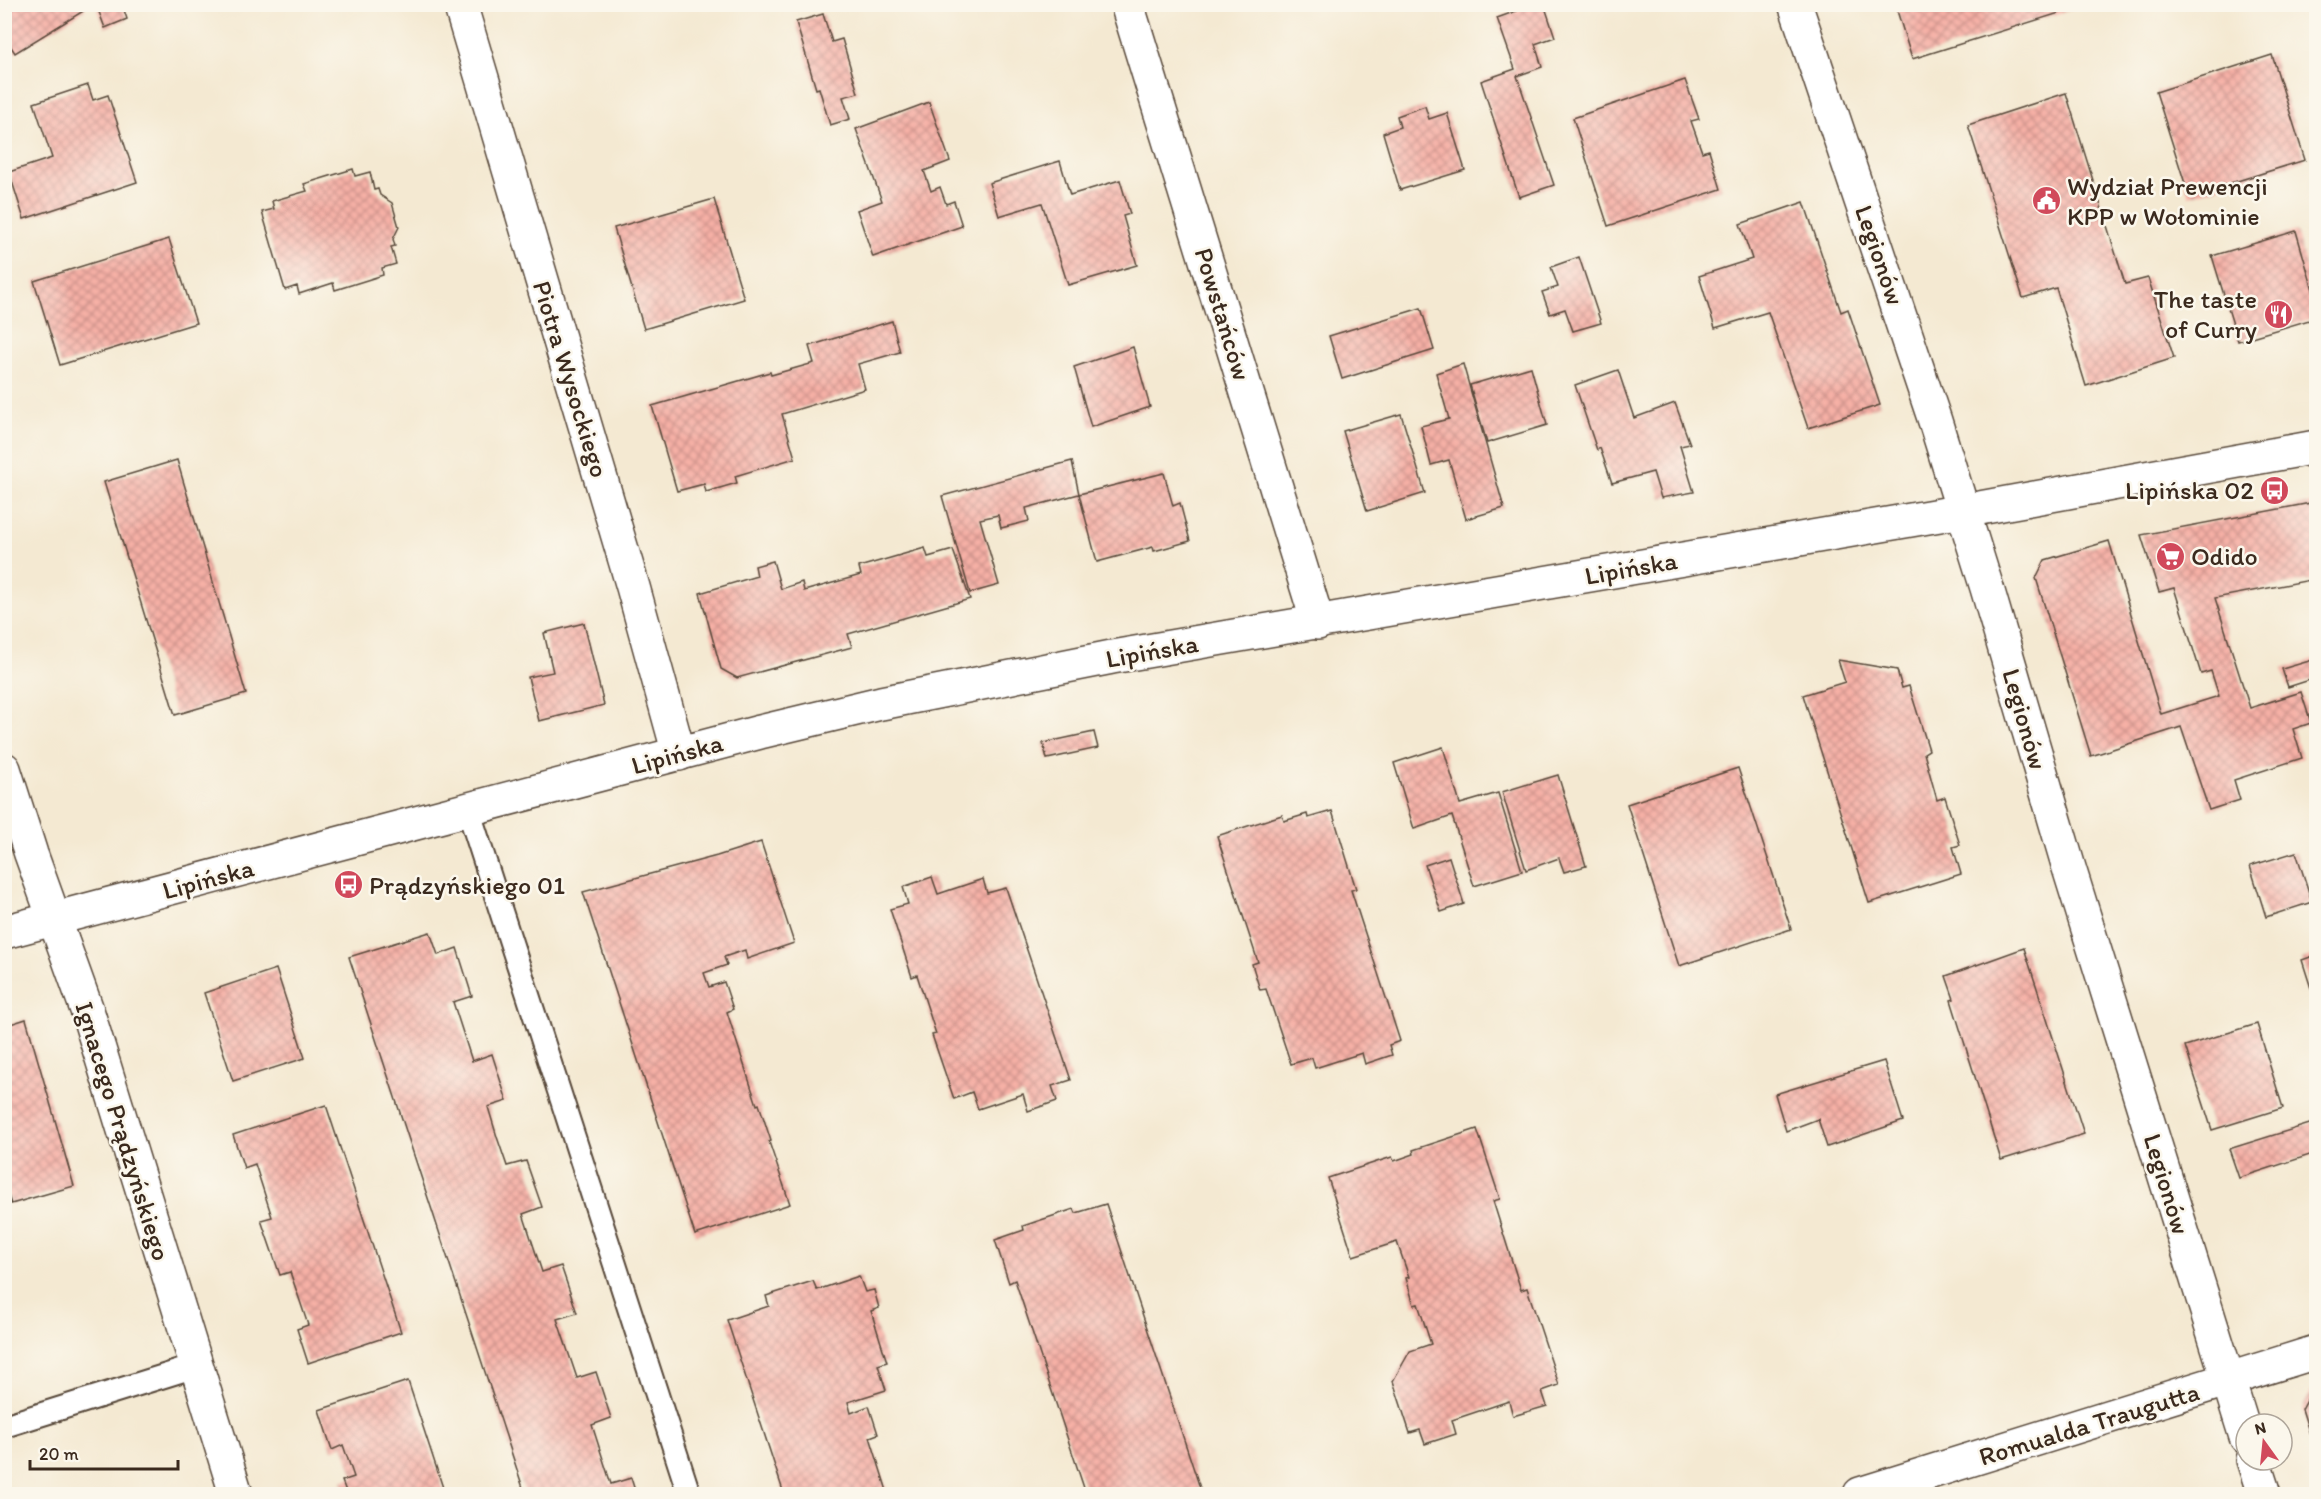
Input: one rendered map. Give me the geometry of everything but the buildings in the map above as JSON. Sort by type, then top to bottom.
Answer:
[{"type":"street","name":"Piotra Wysockiego","points":[[460,4],[630,575],[679,754]]},
{"type":"street","name":"Powstańców","points":[[1127,4],[1318,623]]},
{"type":"street","name":"Legionów","points":[[1795,4],[1935,421],[2069,868],[2238,1412]]},
{"type":"street","name":"Lipińska","points":[[4,932],[679,754],[870,706],[958,687],[1112,657],[1963,511],[2316,447]]},
{"type":"street","name":"Ignacego Prądzyńskiego","points":[[4,769],[31,854],[87,1010],[236,1494]]},
{"type":"street","name":"Romualda Traugutta","points":[[1860,1494],[2316,1352]]},
{"type":"street","points":[[2257,1472],[2265,1494]]},
{"type":"lane","points":[[468,810],[689,1494]]},
{"type":"lane","points":[[4,1426],[196,1366]]},
{"type":"place","name":"Wydział Prewencji KPP w Wołominie","points":[[2046,201]]},
{"type":"place","name":"The taste of Curry","points":[[2278,314]]},
{"type":"place","name":"Lipińska 02","points":[[2275,490]]},
{"type":"place","name":"Odido","points":[[2170,556]]},
{"type":"place","name":"Prądzyńskiego 01","points":[[348,885]]}]
